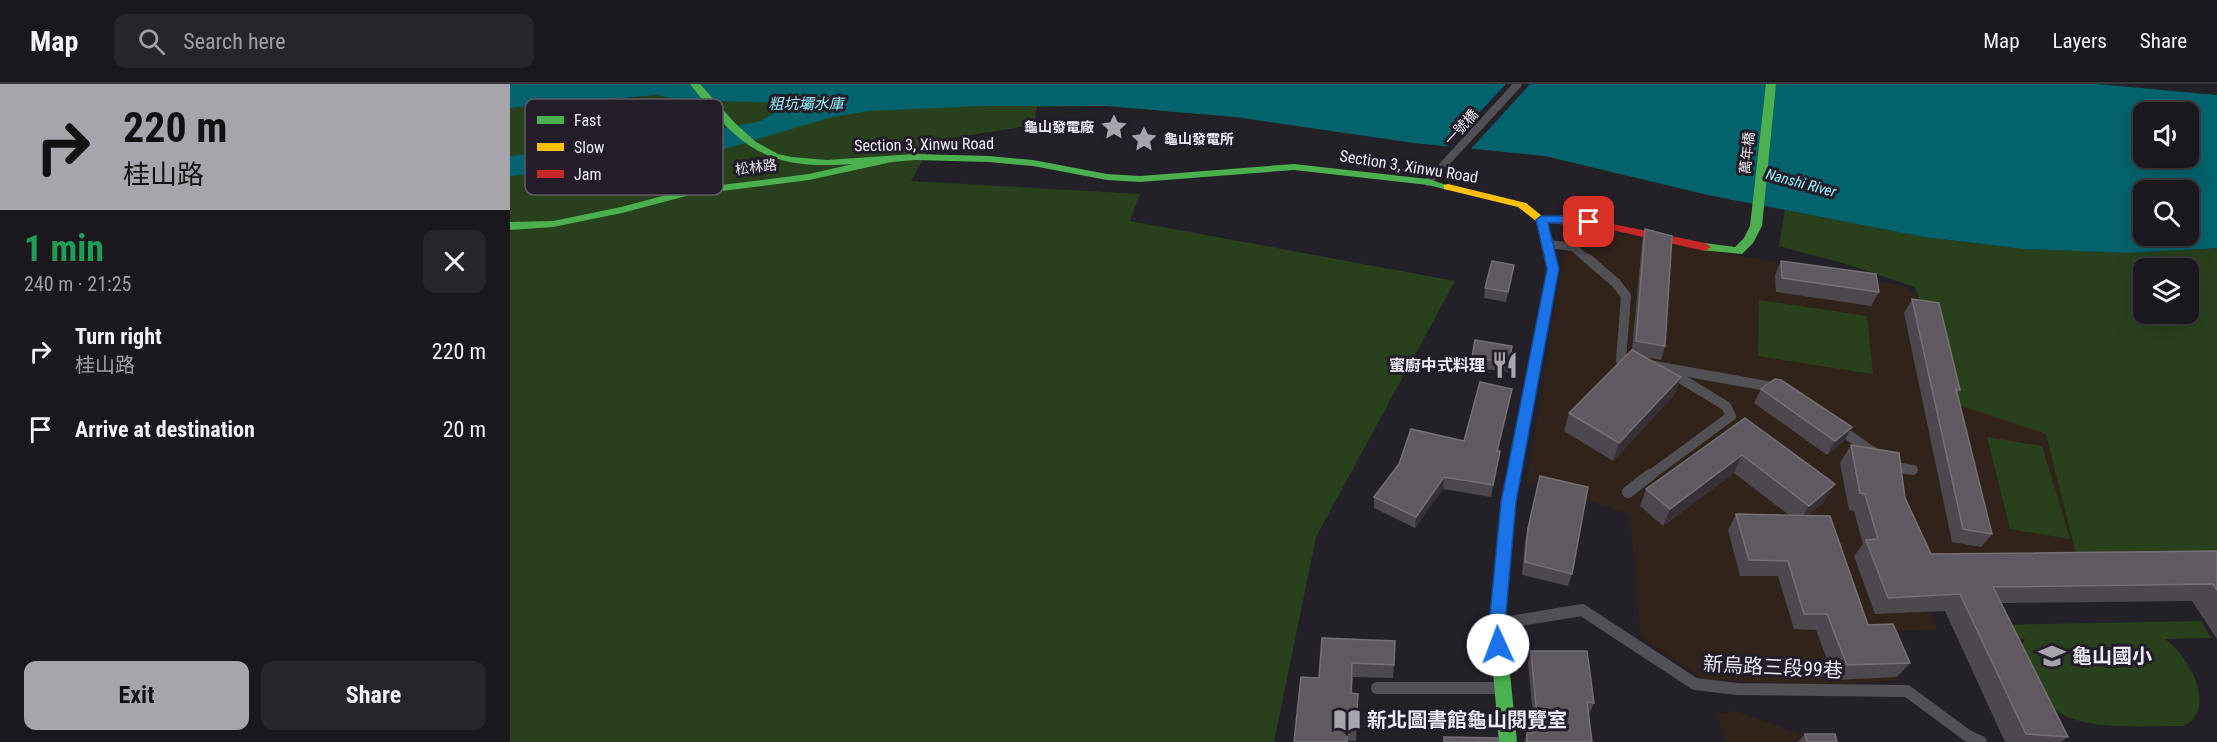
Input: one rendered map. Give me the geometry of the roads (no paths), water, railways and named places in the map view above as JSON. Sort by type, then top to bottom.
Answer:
[{"type":"main road","name":"Section 3, Xinwu Road","points":[[695,84],[709,99]]},
{"type":"main road","name":"萬年橋","points":[[1541,220],[1572,219],[1716,251],[1738,251],[1749,240],[1756,226],[1771,84]]},
{"type":"main road","name":"Section 3, Xinwu Road","points":[[723,114],[759,150],[795,161],[822,163],[900,158],[997,159],[1117,178],[1148,179],[1272,166],[1428,182],[1522,204],[1541,220]]},
{"type":"main road","name":"松林路","points":[[723,188],[809,177],[900,158]]},
{"type":"main road","name":"松林路","points":[[510,226],[553,224],[622,210],[678,195]]},
{"type":"main road","points":[[1509,742],[1497,624],[1509,502],[1553,269],[1549,244],[1541,220]]},
{"type":"lane","name":"一號橋","points":[[1428,182],[1518,84]]},
{"type":"lane","points":[[1549,244],[1573,247],[1616,283],[1626,296],[1621,360],[1777,387],[1786,393]]},
{"type":"lane","points":[[1628,492],[1731,416],[1726,406],[1662,367]]},
{"type":"lane","points":[[1826,420],[1895,467],[1913,470]]},
{"type":"lane","name":"新烏路三段99巷","points":[[1497,624],[1582,610],[1695,684],[1737,689],[1907,691],[1968,736],[1981,742]]},
{"type":"lane","points":[[1377,688],[1502,688]]},
{"type":"water","points":[[510,84],[2097,84],[2217,95],[2217,248],[2130,253],[2024,249],[1924,237],[1708,195],[1545,156],[1414,143],[1235,117],[1107,106],[983,106],[869,111],[832,117],[723,149],[723,129],[761,121],[786,103],[676,99],[657,95],[612,99],[525,99],[525,107],[510,108]]},
{"type":"water","points":[[525,154],[525,175],[510,176],[510,156]]},
{"type":"place","name":"龜山發電廠","points":[[1114,127]]},
{"type":"place","name":"龜山發電所","points":[[1144,139]]},
{"type":"place","name":"蜜廚中式料理","points":[[1505,365]]},
{"type":"place","name":"龜山國小","points":[[2052,656]]},
{"type":"place","name":"新北圖書館龜山閱覽室","points":[[1347,720]]},
{"type":"water label","name":"粗坑壩水庫","points":[[806,104]]},
{"type":"water label","name":"Nanshi River","points":[[1801,183]]}]
